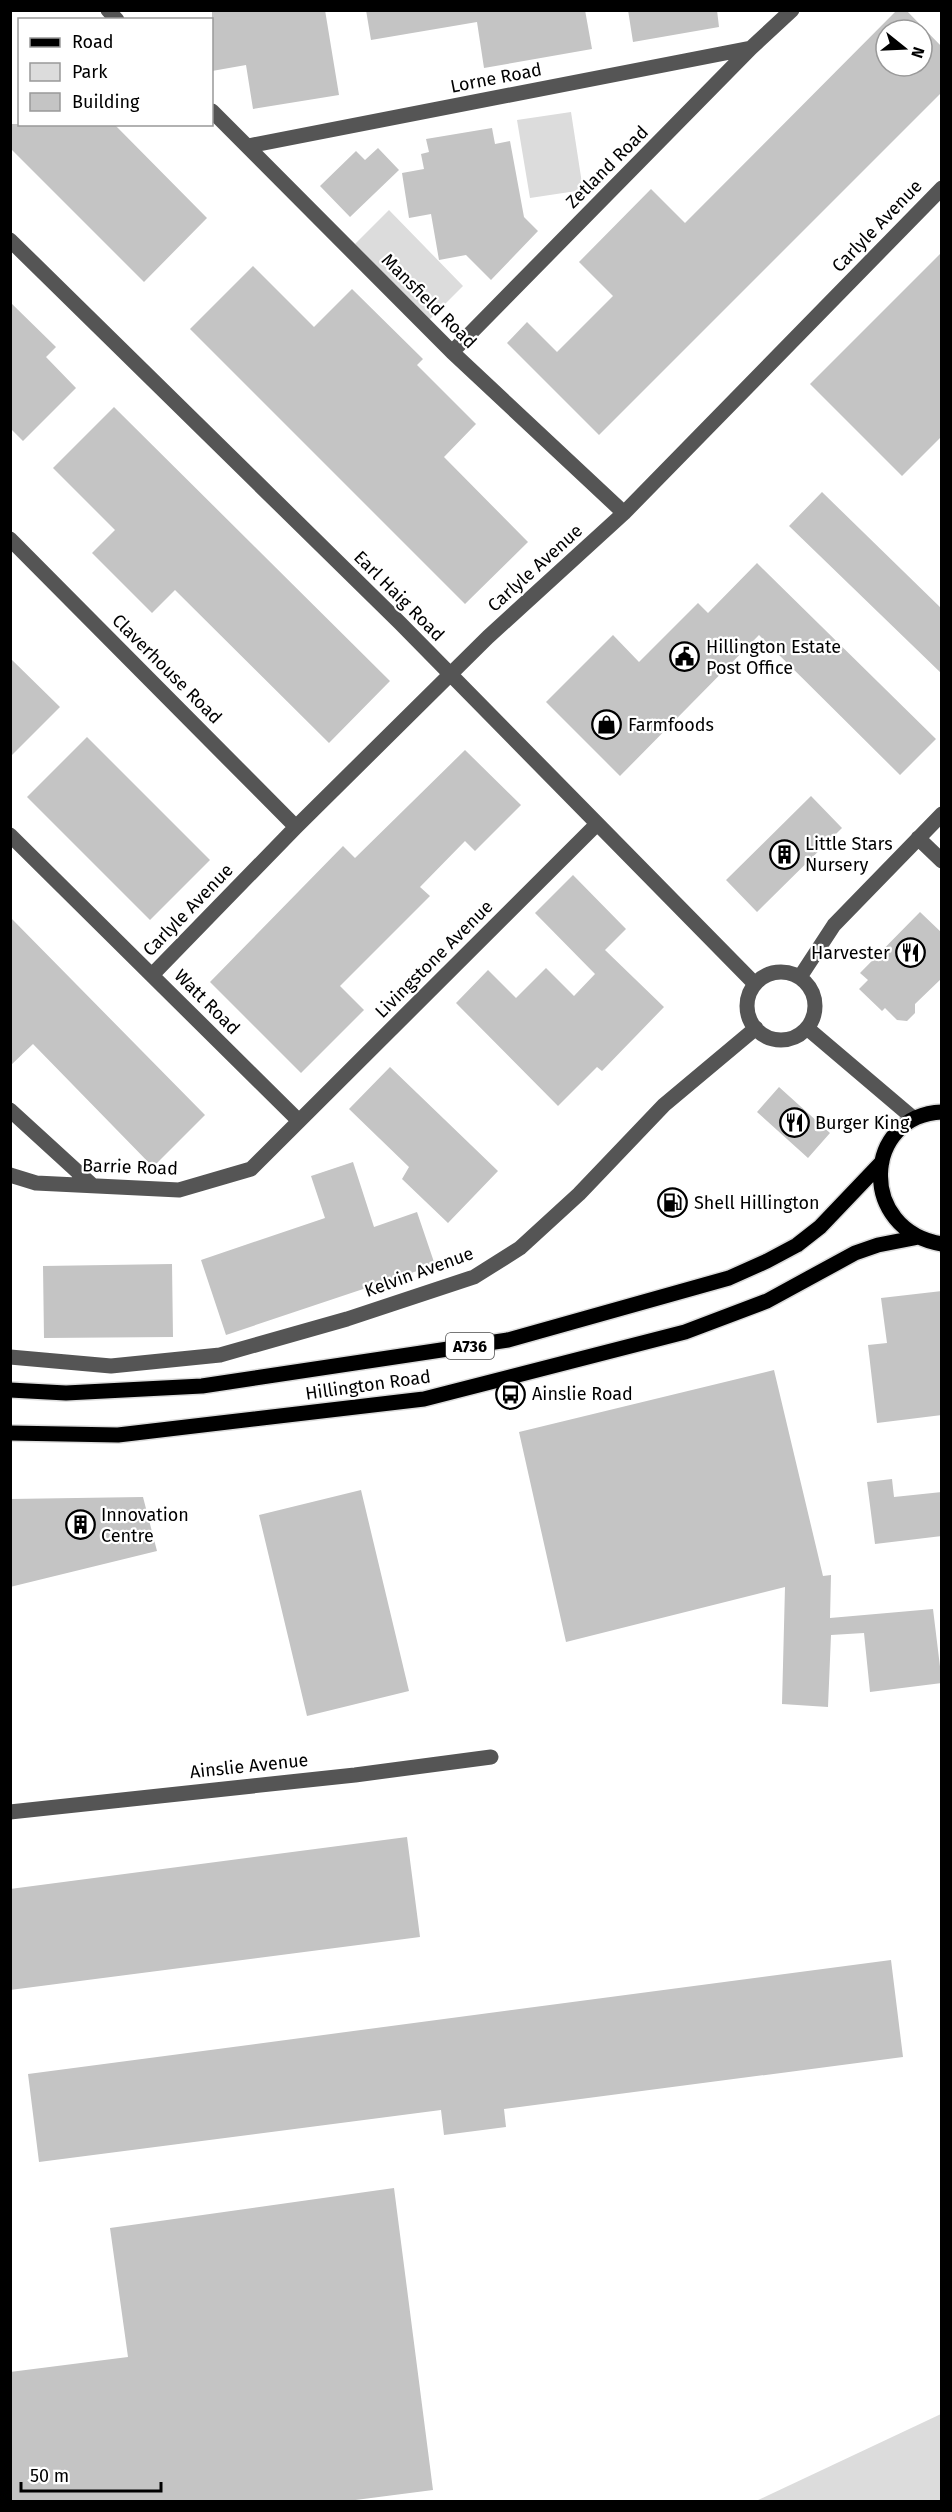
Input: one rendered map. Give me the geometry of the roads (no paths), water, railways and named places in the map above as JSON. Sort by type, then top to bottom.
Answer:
[{"type":"main road","points":[[913,1118],[942,1112]]},
{"type":"main road","name":"A736","points":[[913,1118],[889,1142],[882,1162],[879,1182],[887,1209],[907,1230],[919,1237],[942,1244]]},
{"type":"main road","name":"Hillington Road","points":[[10,1390],[77,1393],[202,1386],[508,1340],[717,1282],[767,1261],[797,1245],[820,1227],[882,1162]]},
{"type":"main road","name":"Hillington Road","points":[[10,1433],[118,1435],[424,1399],[685,1332],[767,1301],[855,1254],[878,1245],[919,1237]]},
{"type":"street","name":"Zetland Road","points":[[452,352],[751,48],[792,10]]},
{"type":"street","name":"Lorne Road","points":[[248,146],[751,48]]},
{"type":"street","name":"Mansfield Road","points":[[213,112],[452,352],[624,513]]},
{"type":"street","name":"Carlyle Avenue","points":[[152,975],[296,826],[449,675],[624,513],[942,188]]},
{"type":"street","name":"Earl Haig Road","points":[[10,240],[400,623],[755,984]]},
{"type":"street","name":"Claverhouse Road","points":[[10,539],[296,826]]},
{"type":"street","points":[[800,977],[834,925],[942,814]]},
{"type":"street","name":"Livingstone Avenue","points":[[298,1121],[597,824]]},
{"type":"street","name":"Watt Road","points":[[10,835],[298,1121]]},
{"type":"street","points":[[918,838],[942,861]]},
{"type":"street","points":[[780,972],[800,977],[807,984],[815,1001],[813,1020],[801,1034],[786,1040],[774,1040],[756,1028],[747,1007],[755,984],[771,974],[780,972]]},
{"type":"street","name":"Kelvin Avenue","points":[[10,1357],[111,1366],[220,1355],[347,1319],[474,1277],[520,1248],[579,1194],[664,1105],[756,1028]]},
{"type":"street","points":[[807,1028],[913,1118]]},
{"type":"street","points":[[10,1110],[91,1184]]},
{"type":"street","name":"Barrie Road","points":[[10,1175],[36,1183],[179,1190],[251,1169],[298,1121]]},
{"type":"street","name":"Ainslie Avenue","points":[[10,1812],[355,1775],[491,1757]]},
{"type":"place","name":"Hillington Estate Post Office","points":[[685,657]]},
{"type":"place","name":"Farmfoods","points":[[607,725]]},
{"type":"place","name":"Little Stars Nursery","points":[[784,854]]},
{"type":"place","name":"Harvester","points":[[911,953]]},
{"type":"place","name":"Burger King","points":[[794,1123]]},
{"type":"place","name":"Shell Hillington","points":[[673,1203]]},
{"type":"place","name":"Ainslie Road","points":[[511,1394]]},
{"type":"place","name":"Innovation Centre","points":[[80,1525]]}]
